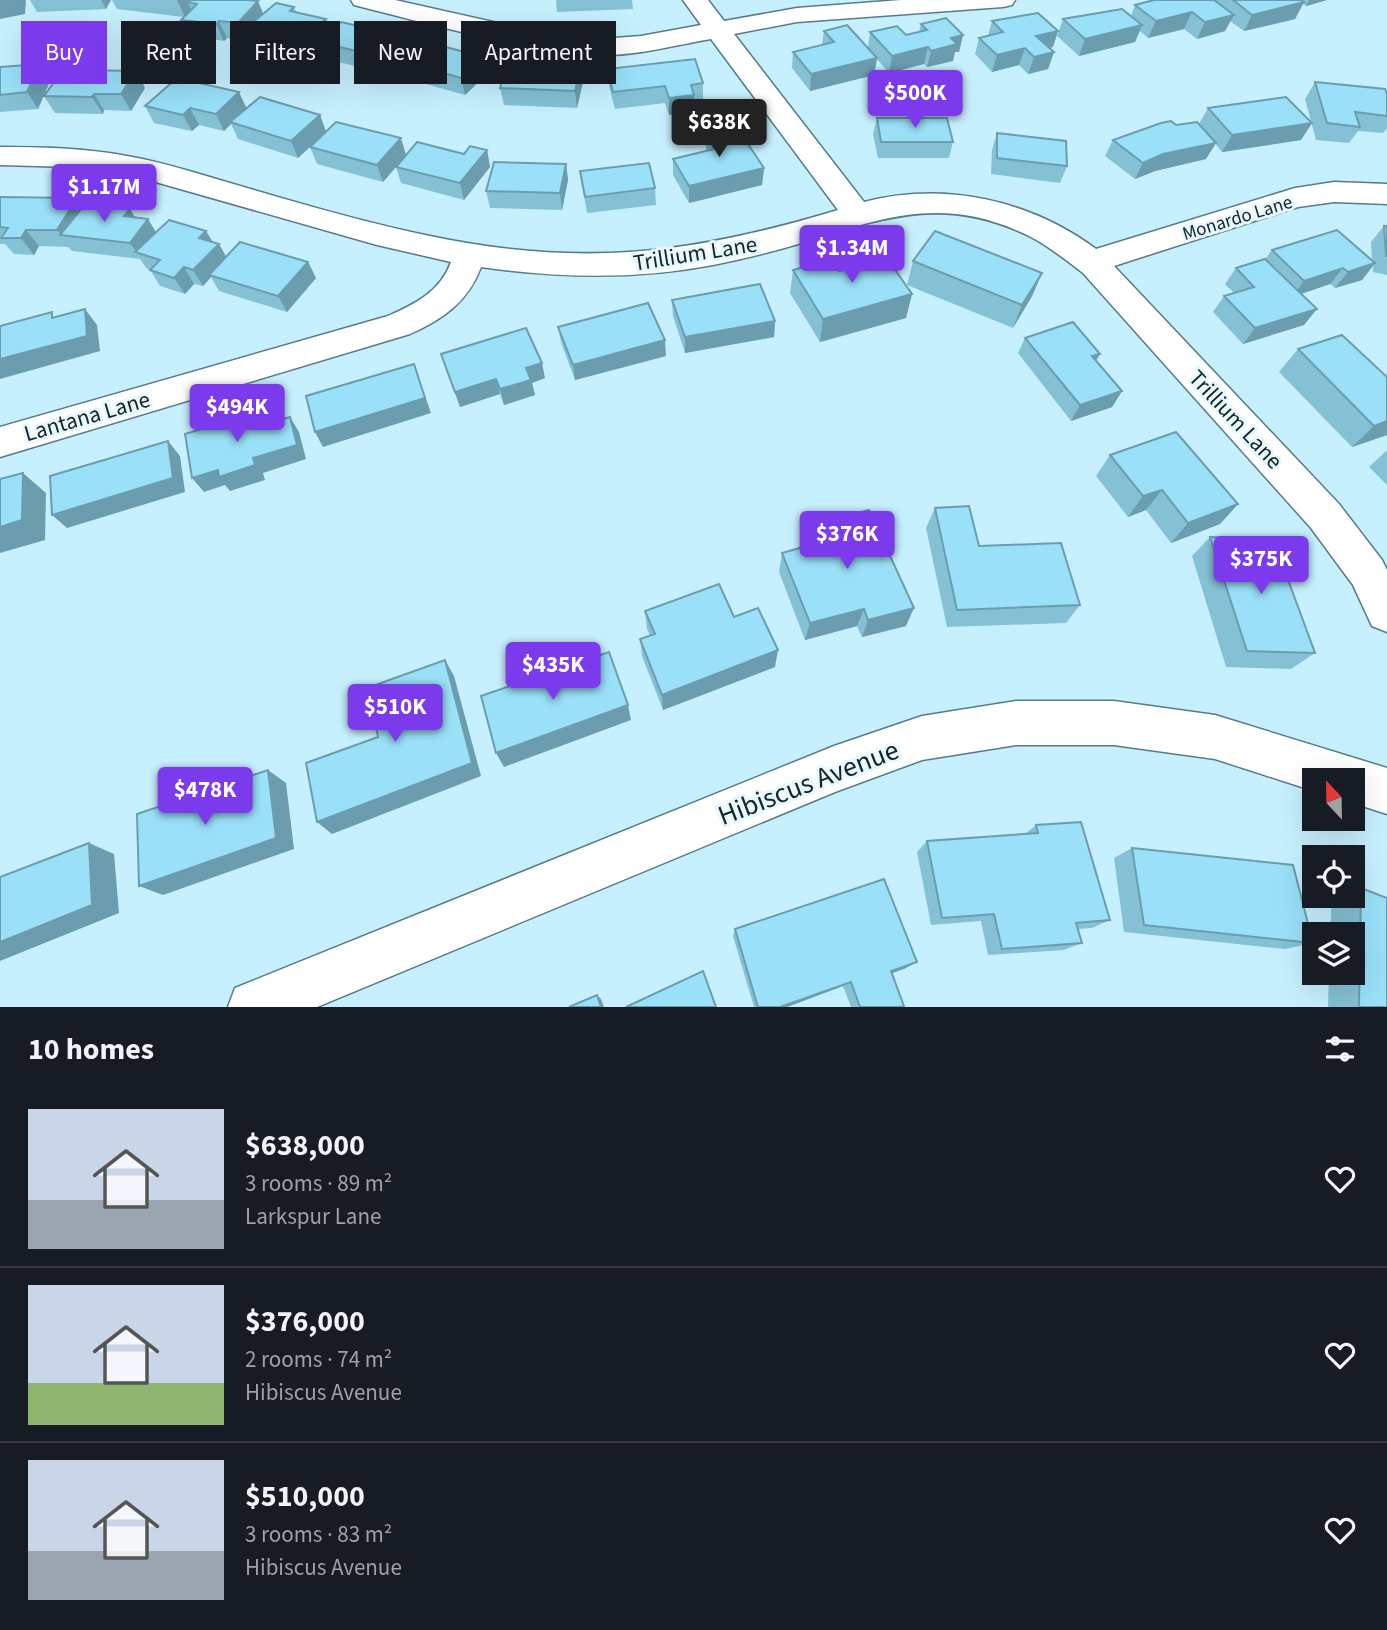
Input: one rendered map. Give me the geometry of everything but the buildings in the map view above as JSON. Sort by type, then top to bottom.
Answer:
[{"type":"street","points":[[363,0],[562,44],[601,47],[641,44],[797,15],[1003,0]]},
{"type":"street","points":[[695,0],[857,214]]},
{"type":"street","name":"Trillium Lane","points":[[0,156],[60,156],[117,163],[404,242],[468,257],[544,265],[620,265],[694,257],[765,243],[857,214],[907,205],[933,203],[972,207],[1013,218],[1051,234],[1090,262],[1325,516],[1368,573],[1387,613]]},
{"type":"street","name":"Monardo Lane","points":[[1090,262],[1296,198],[1334,192],[1387,194]]},
{"type":"street","name":"Lantana Lane","points":[[0,442],[398,325],[428,313],[448,296],[462,277],[468,257]]},
{"type":"street","name":"Hibiscus Avenue","points":[[254,1007],[834,769],[922,738],[1016,723],[1114,723],[1215,737],[1387,791]]}]
